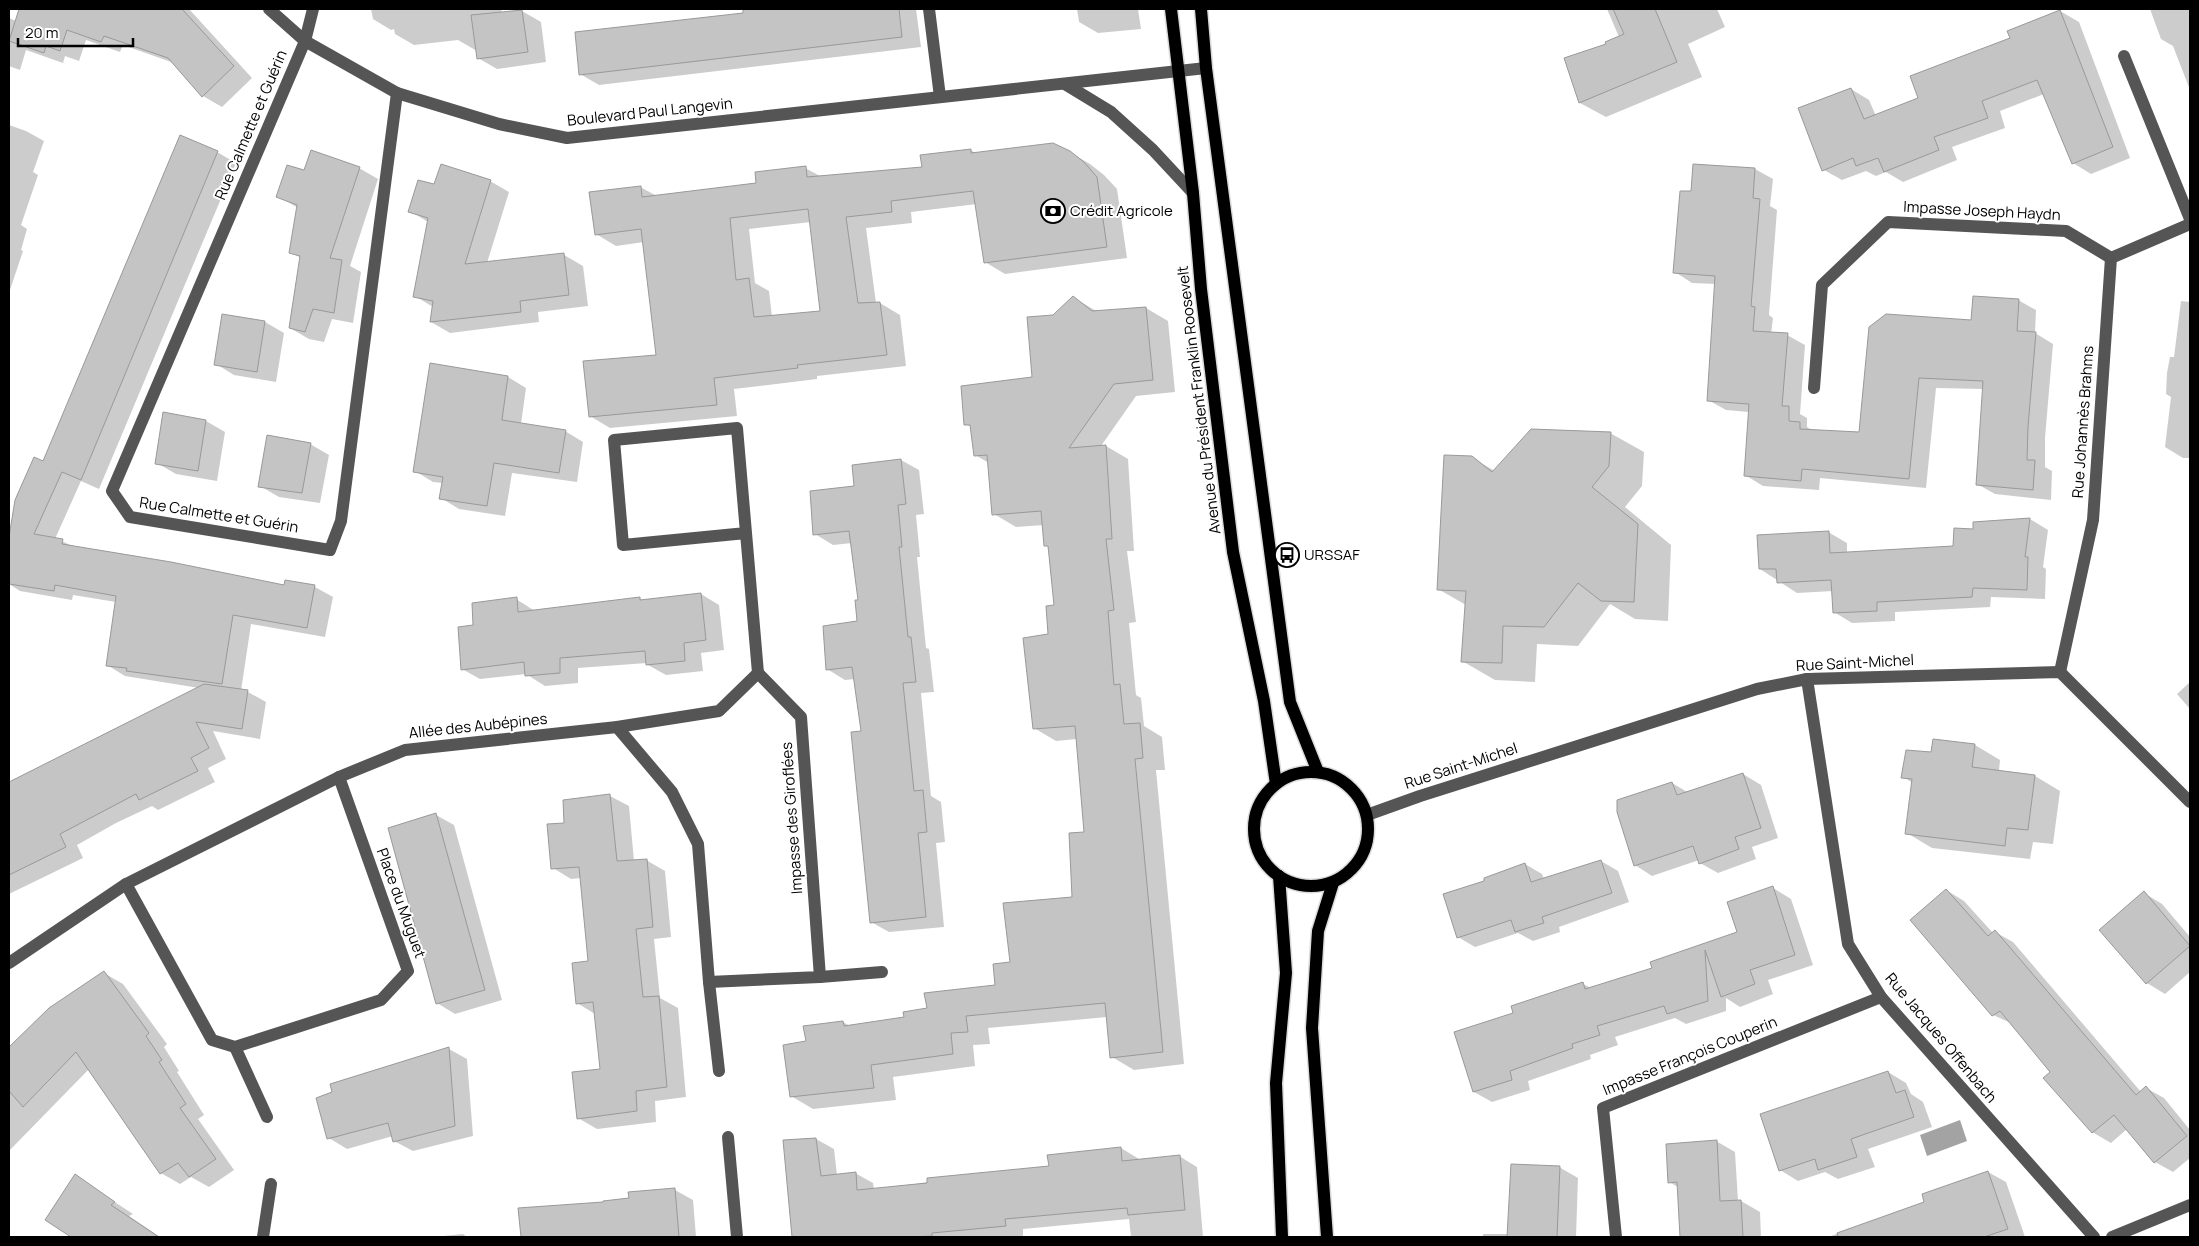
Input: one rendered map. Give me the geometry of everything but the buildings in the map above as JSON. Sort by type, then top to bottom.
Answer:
[{"type":"main road","name":"Avenue du Président Franklin Roosevelt","points":[[1171,9],[1180,71],[1193,193],[1200,289],[1233,552],[1264,701],[1276,784]]},
{"type":"main road","points":[[1201,9],[1206,68],[1290,702],[1318,772]]},
{"type":"main road","points":[[1318,772],[1340,779],[1357,794],[1367,815],[1368,836],[1362,856],[1349,873],[1333,883],[1315,887],[1296,884],[1279,876],[1264,861],[1255,841],[1255,820],[1262,800],[1276,784],[1296,774],[1318,772]]},
{"type":"main road","points":[[1279,876],[1286,973],[1276,1083],[1282,1237]]},
{"type":"main road","points":[[1327,1237],[1312,1028],[1318,931],[1333,883]]},
{"type":"street","name":"Boulevard Paul Langevin","points":[[269,9],[305,41],[398,93],[499,124],[567,138],[1206,68]]},
{"type":"street","points":[[305,41],[314,9]]},
{"type":"street","points":[[929,9],[940,97]]},
{"type":"street","name":"Rue Calmette et Guérin","points":[[305,41],[112,491],[130,517],[330,550],[341,521],[398,93]]},
{"type":"street","points":[[2124,56],[2190,219]]},
{"type":"street","points":[[1065,84],[1111,112],[1153,150],[1193,193]]},
{"type":"street","name":"Impasse Joseph Haydn","points":[[1814,388],[1822,285],[1888,222],[2066,231],[2111,258]]},
{"type":"street","points":[[2111,258],[2190,224]]},
{"type":"street","name":"Rue Johannès Brahms","points":[[2060,672],[2093,520],[2111,258]]},
{"type":"street","points":[[746,533],[623,545],[614,440],[737,428],[746,533],[758,673]]},
{"type":"street","points":[[2060,672],[2190,802]]},
{"type":"street","name":"Rue Saint-Michel","points":[[1367,815],[1420,796],[1757,689],[1807,679],[2060,672]]},
{"type":"street","name":"Allée des Aubépines","points":[[9,963],[23,951],[126,884],[339,777],[405,750],[618,727],[719,711],[758,673]]},
{"type":"street","name":"Impasse des Giroflées","points":[[758,673],[800,717],[820,977]]},
{"type":"street","name":"Rue Jacques Offenbach","points":[[1807,679],[1848,944],[1881,997],[2094,1237]]},
{"type":"street","points":[[618,727],[672,792],[698,844],[709,982],[719,1072]]},
{"type":"street","name":"Place du Muguet","points":[[235,1047],[381,1000],[408,970],[339,777]]},
{"type":"street","points":[[126,884],[212,1040],[235,1047],[267,1117]]},
{"type":"street","points":[[709,982],[882,972]]},
{"type":"street","name":"Impasse François Couperin","points":[[1616,1237],[1603,1108],[1881,997]]},
{"type":"street","points":[[728,1137],[737,1237]]},
{"type":"street","points":[[263,1237],[271,1184]]},
{"type":"street","points":[[2112,1237],[2190,1205]]},
{"type":"shaded area","points":[[1960,1120],[1967,1141],[1927,1156],[1920,1135]]},
{"type":"place","name":"Crédit Agricole","points":[[1053,211]]},
{"type":"place","name":"URSSAF","points":[[1287,555]]}]
